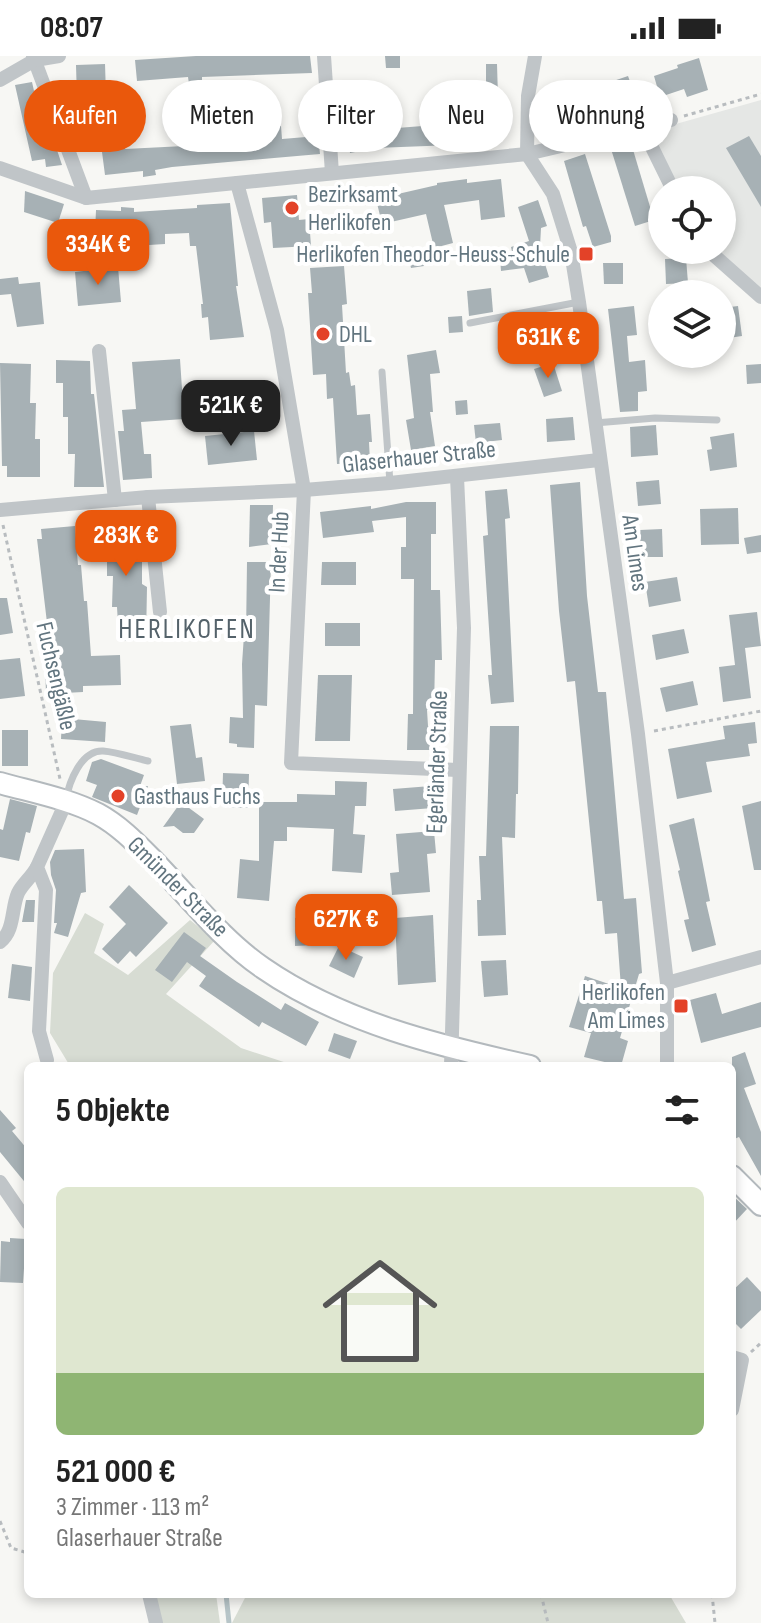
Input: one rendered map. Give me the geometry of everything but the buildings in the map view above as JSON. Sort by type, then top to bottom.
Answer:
[{"type":"main road","name":"Gmünder Straße","points":[[0,783],[98,814],[127,834],[227,937],[262,968],[317,999],[451,1057],[495,1062]]},
{"type":"main road","points":[[736,1180],[761,1205]]},
{"type":"street","points":[[0,80],[34,58],[59,56]]},
{"type":"street","points":[[324,56],[332,173]]},
{"type":"street","points":[[527,154],[528,96],[535,56]]},
{"type":"street","points":[[34,58],[86,198]]},
{"type":"street","points":[[0,168],[86,198],[535,152]]},
{"type":"street","points":[[654,152],[666,176]]},
{"type":"street","name":"Am Limes","points":[[527,154],[553,194],[571,252],[579,302],[638,734],[667,983],[667,1062]]},
{"type":"street","name":"In der Hub","points":[[237,183],[277,330],[304,490],[291,763],[458,770]]},
{"type":"street","points":[[724,264],[761,297]]},
{"type":"street","points":[[99,351],[115,500]]},
{"type":"street","name":"Glaserhauer Straße","points":[[0,511],[148,497],[390,483],[599,460]]},
{"type":"street","name":"Egerländer Straße","points":[[451,1057],[464,628],[457,477]]},
{"type":"street","points":[[148,497],[160,612]]},
{"type":"street","points":[[0,942],[10,927],[19,891],[37,867],[66,802]]},
{"type":"street","points":[[37,867],[46,890],[39,1031],[47,1060]]},
{"type":"street","points":[[667,983],[761,957]]},
{"type":"street","points":[[0,1182],[24,1217]]},
{"type":"street","points":[[736,1358],[742,1360],[736,1390]]},
{"type":"street","points":[[150,1598],[156,1623]]},
{"type":"lane","points":[[470,323],[579,302]]},
{"type":"lane","points":[[382,372],[390,483]]},
{"type":"lane","points":[[594,423],[655,418],[717,420]]},
{"type":"lane","points":[[66,802],[68,787],[89,755],[100,751],[148,761]]},
{"type":"path","points":[[673,119],[761,94]]},
{"type":"path","name":"Fuchsengäßle","points":[[0,511],[66,802]]},
{"type":"path","points":[[638,734],[761,711]]},
{"type":"path","points":[[0,1521],[11,1548],[24,1552]]},
{"type":"path","points":[[542,1598],[548,1623]]},
{"type":"path","points":[[712,1598],[715,1623]]},
{"type":"shaded area","points":[[761,100],[761,289],[733,264],[736,264],[736,176],[673,176],[661,152],[673,152],[673,125]]},
{"type":"shaded area","points":[[85,913],[104,924],[94,953],[128,975],[190,920],[215,940],[166,994],[241,1048],[284,1062],[68,1062],[50,1033],[53,973]]},
{"type":"shaded area","points":[[152,1598],[217,1598],[220,1623],[158,1623]]},
{"type":"shaded area","points":[[245,1598],[671,1598],[686,1623],[232,1623]]},
{"type":"waterway","points":[[226,1598],[229,1623]]},
{"type":"place","name":"Bezirksamt Herlikofen","points":[[292,208]]},
{"type":"place","name":"Herlikofen Theodor-Heuss-Schule","points":[[586,254]]},
{"type":"place","name":"DHL","points":[[323,334]]},
{"type":"place","name":"Gasthaus Fuchs","points":[[118,796]]},
{"type":"place","name":"Herlikofen Am Limes","points":[[681,1006]]},
{"type":"district","name":"HERLIKOFEN","points":[[187,629]]}]
